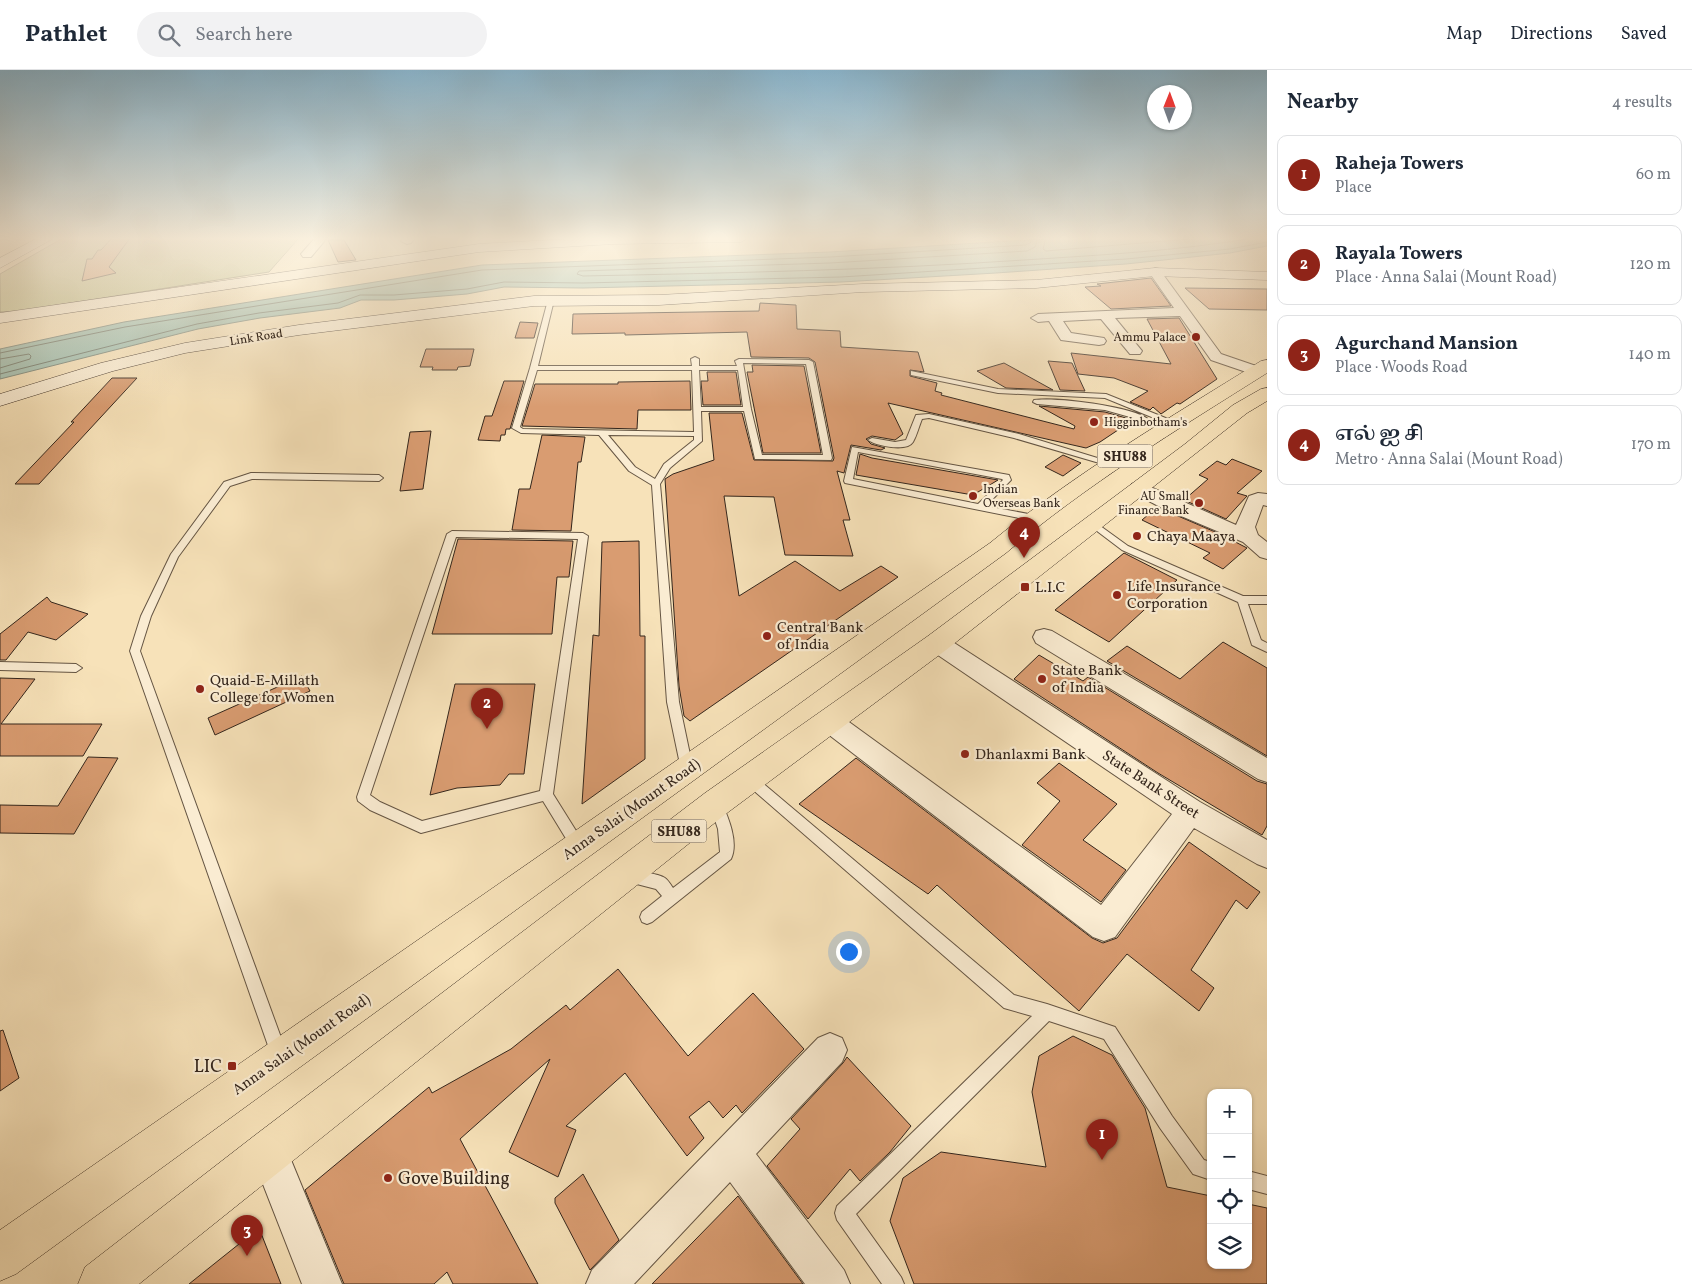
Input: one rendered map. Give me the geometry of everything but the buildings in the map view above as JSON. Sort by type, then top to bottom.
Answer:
[{"type":"main road","name":"Anna Salai (Mount Road)","points":[[0,1258],[998,548],[1034,518],[1170,426],[1264,376]]},
{"type":"main road","name":"SHU88","points":[[102,1284],[269,1151],[716,803],[937,643],[1139,488],[1240,409],[1264,376]]},
{"type":"main road","points":[[998,548],[1035,567]]},
{"type":"street","points":[[0,318],[158,295]]},
{"type":"street","name":"Link Road","points":[[0,400],[122,362],[212,344],[443,311],[551,300],[659,300],[750,295]]},
{"type":"street","points":[[1172,295],[1216,357],[1264,376]]},
{"type":"street","points":[[1038,318],[1106,316],[1147,312],[1185,312]]},
{"type":"street","points":[[1106,316],[1135,351]]},
{"type":"street","points":[[1054,318],[1066,337],[1099,341]]},
{"type":"street","points":[[1139,488],[1169,504],[1250,538],[1267,552]]},
{"type":"street","points":[[1250,538],[1245,528],[1256,500],[1267,500]]},
{"type":"street","points":[[1044,637],[1267,771]]},
{"type":"street","name":"State Bank Street","points":[[937,643],[1190,811],[1267,855]]},
{"type":"street","points":[[829,721],[1104,926],[1190,811]]},
{"type":"street","points":[[606,1284],[830,1050]]},
{"type":"street","points":[[269,1151],[322,1284]]},
{"type":"street","points":[[732,1153],[830,1284]]},
{"type":"lane","points":[[551,300],[534,368],[516,428],[530,432],[699,434]]},
{"type":"lane","points":[[687,769],[673,702],[656,484],[668,466],[698,441],[695,359]]},
{"type":"lane","points":[[739,361],[809,362],[828,458],[758,457],[747,409],[739,361]]},
{"type":"lane","points":[[534,368],[741,368]]},
{"type":"lane","points":[[914,374],[998,391],[1106,396],[1170,426]]},
{"type":"lane","points":[[1037,402],[1118,411],[1170,426]]},
{"type":"lane","points":[[698,409],[747,409]]},
{"type":"lane","points":[[872,440],[898,445],[905,444],[909,442],[919,417],[929,416],[1016,436],[1114,464]]},
{"type":"lane","points":[[602,433],[632,469],[656,484]]},
{"type":"lane","points":[[979,508],[1005,483],[1006,477],[855,449],[848,481],[979,508],[1034,518]]},
{"type":"lane","points":[[281,1058],[135,651],[146,616],[174,556],[227,484],[251,476],[379,478]]},
{"type":"lane","points":[[1092,523],[1125,548],[1242,600],[1267,600]]},
{"type":"lane","points":[[546,795],[422,827],[375,806],[363,797],[452,534],[583,536],[546,795],[578,846]]},
{"type":"lane","points":[[1242,600],[1256,642],[1267,648]]},
{"type":"lane","points":[[0,666],[76,668]]},
{"type":"lane","points":[[749,779],[1010,1002],[1047,1012],[1109,1033],[1166,1122],[1199,1168],[1207,1170]]},
{"type":"lane","points":[[647,917],[726,854],[728,846],[716,803]]},
{"type":"lane","points":[[624,875],[660,883],[672,898]]},
{"type":"lane","points":[[894,1284],[844,1213],[1047,1012]]},
{"type":"lane","points":[[1252,1181],[1267,1185]]},
{"type":"green space","points":[[0,295],[124,295],[19,311],[0,312]]},
{"type":"water","points":[[296,295],[459,295],[394,300],[361,300],[340,308],[260,318],[198,329],[0,379],[0,349],[124,322]]},
{"type":"place","name":"Ammu Palace","points":[[1196,337]]},
{"type":"place","name":"Higginbotham's","points":[[1094,422]]},
{"type":"place","name":"Indian Overseas Bank","points":[[973,496]]},
{"type":"place","name":"AU Small Finance Bank","points":[[1199,503]]},
{"type":"place","name":"Chaya Maaya","points":[[1137,536]]},
{"type":"place","name":"எல் ஐ சி","points":[[1024,558]]},
{"type":"place","name":"L.I.C","points":[[1025,587]]},
{"type":"place","name":"Life Insurance Corporation","points":[[1117,595]]},
{"type":"place","name":"Central Bank of India","points":[[767,636]]},
{"type":"place","name":"State Bank of India","points":[[1042,679]]},
{"type":"place","name":"Quaid-E-Millath College for Women","points":[[200,689]]},
{"type":"place","name":"Rayala Towers","points":[[487,729]]},
{"type":"place","name":"Dhanlaxmi Bank","points":[[965,754]]},
{"type":"place","name":"LIC","points":[[232,1066]]},
{"type":"place","name":"Raheja Towers","points":[[1102,1160]]},
{"type":"place","name":"Gove Building","points":[[388,1178]]},
{"type":"place","name":"Agurchand Mansion","points":[[247,1256]]}]
